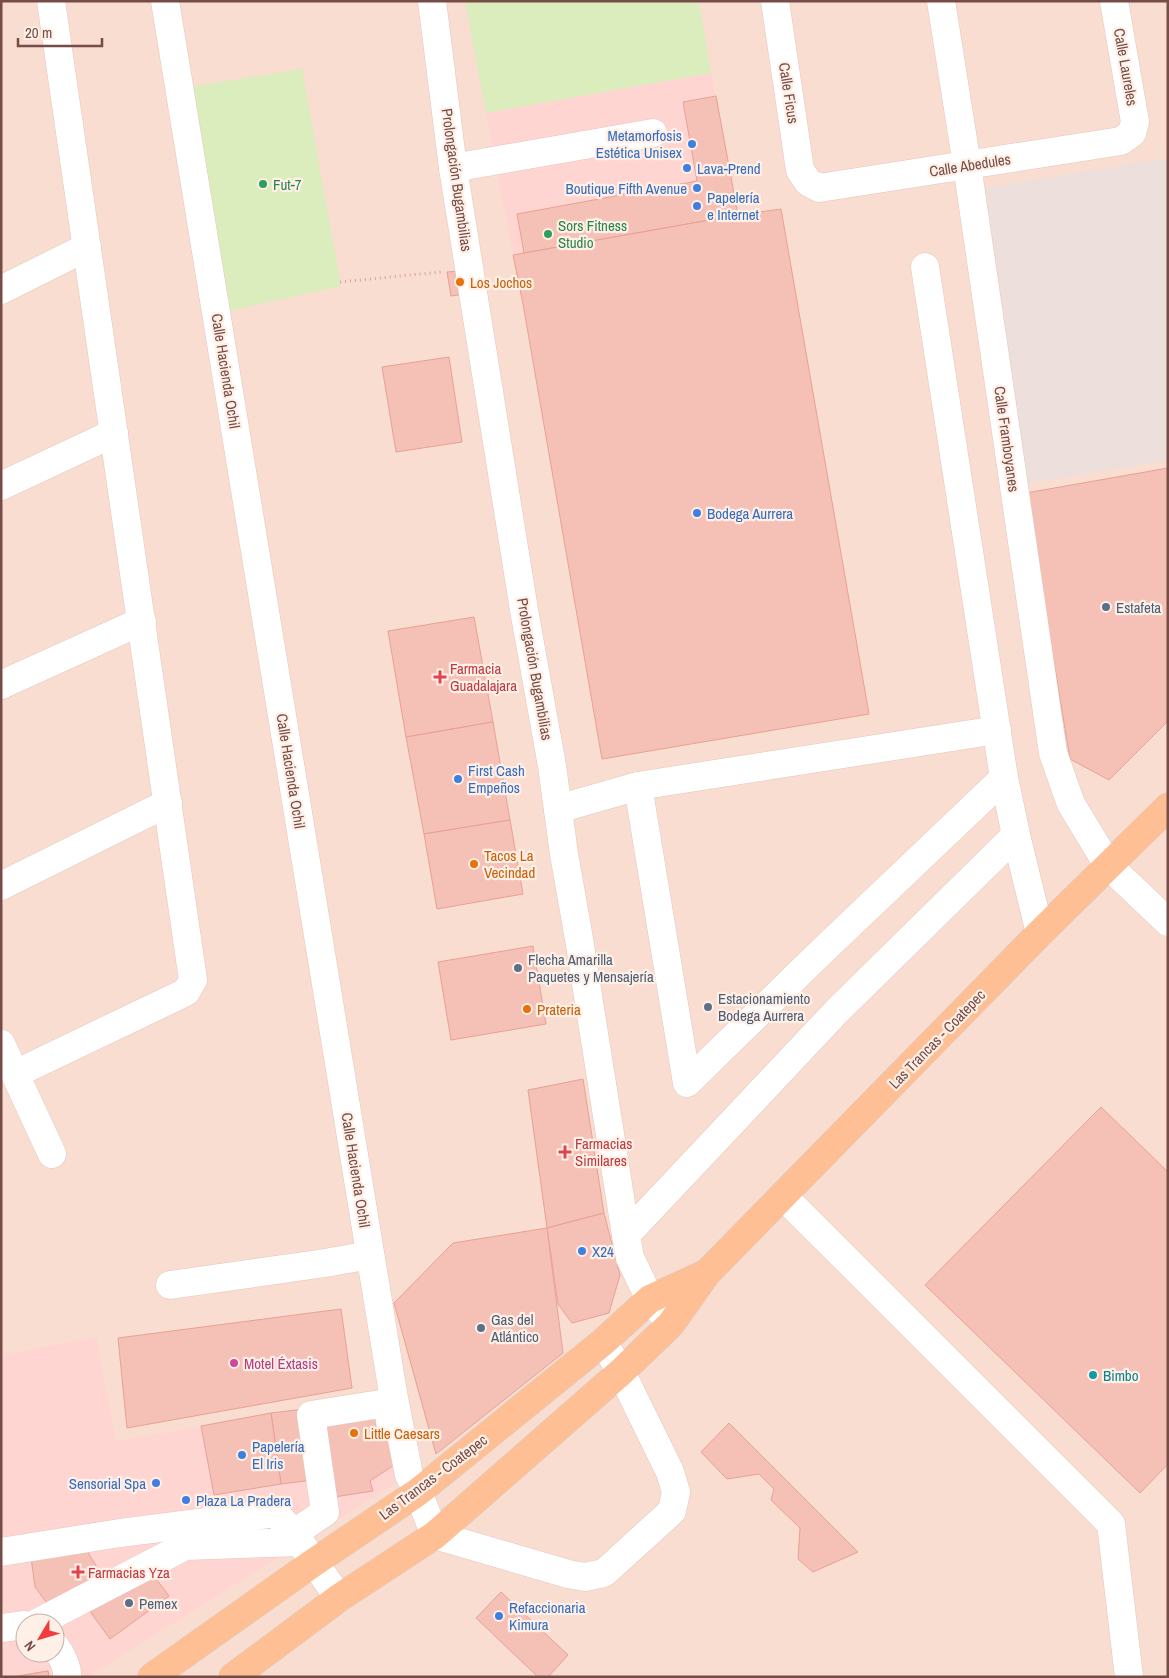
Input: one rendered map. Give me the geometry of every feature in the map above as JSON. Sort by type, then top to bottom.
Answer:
[{"type":"main road","name":"Las Trancas - Coatepec","points":[[233,1677],[338,1598],[435,1535],[621,1372],[672,1324],[708,1273],[1040,932],[1168,807]]},
{"type":"main road","name":"Las Trancas - Coatepec","points":[[152,1677],[302,1546],[410,1498],[602,1342],[650,1299],[708,1273]]},
{"type":"street","points":[[15,1074],[186,992],[193,980],[51,1]]},
{"type":"street","name":"Calle Hacienda Ochil","points":[[165,1],[370,1255],[409,1475],[410,1498],[435,1535]]},
{"type":"street","name":"Prolongación Bugambilias","points":[[432,1],[454,168],[470,270],[626,1236],[630,1258],[650,1299],[672,1324]]},
{"type":"street","name":"Calle Ficus","points":[[775,1],[800,170],[808,182]]},
{"type":"street","name":"Calle Framboyanes","points":[[941,1],[967,165],[1053,753],[1070,804],[1108,865],[1167,918]]},
{"type":"street","name":"Calle Laureles","points":[[1114,1],[1135,122],[1132,133]]},
{"type":"street","points":[[454,168],[652,133]]},
{"type":"street","name":"Calle Abedules","points":[[808,182],[819,188],[1121,141],[1132,133]]},
{"type":"street","points":[[1,290],[87,247]]},
{"type":"street","points":[[925,267],[1004,778],[1040,932]]},
{"type":"street","points":[[1,486],[114,433]]},
{"type":"street","points":[[1,686],[142,620]]},
{"type":"street","points":[[558,809],[638,786],[997,730]]},
{"type":"street","points":[[638,786],[687,1083],[1004,778]]},
{"type":"street","points":[[1,886],[168,803]]},
{"type":"street","points":[[626,1236],[837,1011],[1016,835]]},
{"type":"street","points":[[1,1044],[52,1154]]},
{"type":"street","points":[[783,1196],[1111,1524],[1129,1677]]},
{"type":"street","points":[[170,1285],[325,1264],[370,1255]]},
{"type":"street","points":[[435,1535],[568,1574],[586,1576],[604,1572],[672,1511],[676,1492],[670,1472],[621,1372],[602,1342]]},
{"type":"street","points":[[302,1546],[325,1512],[311,1415],[387,1403],[410,1498]]},
{"type":"street","points":[[1,1552],[120,1533],[186,1535],[302,1546],[338,1598]]},
{"type":"street","points":[[54,1613],[186,1535]]},
{"type":"street","points":[[1,1628],[15,1626]]},
{"type":"street","points":[[64,1663],[67,1677]]},
{"type":"path","points":[[340,282],[470,270]]},
{"type":"shaded area","points":[[1,1],[1168,1],[1168,1677],[1,1677]]},
{"type":"shaded area","points":[[711,73],[738,215],[513,255],[486,113]]},
{"type":"shaded area","points":[[1168,158],[1168,460],[1028,483],[978,189]]},
{"type":"shaded area","name":"Plaza La Pradera","points":[[96,1337],[116,1441],[304,1409],[409,1475],[88,1677],[1,1677],[1,1355]]},
{"type":"green space","points":[[465,1],[699,1],[711,73],[486,113]]},
{"type":"green space","name":"Fut-7","points":[[302,69],[341,286],[224,312],[189,87]]},
{"type":"building","points":[[716,96],[738,215],[524,253],[517,214],[697,181],[683,102]]},
{"type":"building","name":"Bodega Aurrera","points":[[781,209],[869,714],[602,759],[513,255]]},
{"type":"building","name":"Los Jochos","points":[[469,270],[472,293],[451,296],[447,272]]},
{"type":"building","points":[[449,357],[462,442],[396,452],[382,367]]},
{"type":"building","name":"Estafeta","points":[[1168,468],[1168,721],[1109,780],[1070,759],[1026,493]]},
{"type":"building","name":"Farmacia Guadalajara","points":[[474,617],[493,722],[406,737],[388,631]]},
{"type":"building","name":"First Cash Empeños","points":[[493,722],[510,820],[424,834],[406,737]]},
{"type":"building","name":"Tacos La Vecindad","points":[[510,820],[523,894],[437,909],[424,834]]},
{"type":"building","points":[[533,946],[546,1024],[451,1040],[438,962]]},
{"type":"building","name":"Farmacias Similares","points":[[583,1079],[604,1213],[547,1228],[528,1090]]},
{"type":"building","name":"Bimbo","points":[[1101,1107],[1168,1172],[1168,1464],[1140,1493],[925,1285]]},
{"type":"building","name":"X24","points":[[604,1213],[620,1275],[609,1313],[572,1323],[558,1304],[547,1228]]},
{"type":"building","name":"Gas del Atlántico","points":[[547,1228],[563,1353],[436,1454],[394,1303],[453,1243]]},
{"type":"building","name":"Motel Éxtasis","points":[[341,1309],[352,1388],[127,1428],[118,1338]]},
{"type":"building","name":"Little Caesars","points":[[393,1393],[406,1457],[370,1481],[373,1491],[328,1498],[304,1409]]},
{"type":"building","points":[[304,1409],[314,1480],[281,1484],[271,1413]]},
{"type":"building","name":"Papelería El Iris","points":[[271,1413],[281,1484],[214,1495],[201,1426]]},
{"type":"building","points":[[729,1423],[858,1552],[813,1572],[798,1559],[800,1528],[771,1500],[774,1489],[759,1474],[727,1479],[701,1452]]},
{"type":"building","points":[[85,1548],[102,1575],[52,1610],[35,1587],[31,1557]]},
{"type":"building","name":"Pemex","points":[[147,1567],[169,1596],[110,1639],[89,1610]]},
{"type":"building","points":[[501,1592],[568,1655],[548,1677],[538,1677],[476,1618]]},
{"type":"building","points":[[48,1671],[49,1677],[13,1677]]},
{"type":"building","points":[[48,1671],[49,1677],[13,1677]]},
{"type":"place","name":"Metamorfosis Estética Unisex","points":[[692,144]]},
{"type":"place","name":"Lava-Prend","points":[[687,168]]},
{"type":"place","name":"Fut-7","points":[[263,184]]},
{"type":"place","name":"Boutique Fifth Avenue","points":[[697,188]]},
{"type":"place","name":"Papelería e Internet","points":[[697,206]]},
{"type":"place","name":"Sors Fitness Studio","points":[[548,234]]},
{"type":"place","name":"Los Jochos","points":[[460,282]]},
{"type":"place","name":"Bodega Aurrera","points":[[697,513]]},
{"type":"place","name":"Estafeta","points":[[1106,607]]},
{"type":"place","name":"Farmacia Guadalajara","points":[[440,677]]},
{"type":"place","name":"First Cash Empeños","points":[[458,779]]},
{"type":"place","name":"Tacos La Vecindad","points":[[474,864]]},
{"type":"place","name":"Flecha Amarilla Paquetes y Mensajería","points":[[518,968]]},
{"type":"place","name":"Estacionamiento Bodega Aurrera","points":[[708,1007]]},
{"type":"place","name":"Prateria","points":[[527,1009]]},
{"type":"place","name":"Farmacias Similares","points":[[565,1152]]},
{"type":"place","name":"X24","points":[[582,1251]]},
{"type":"place","name":"Gas del Atlántico","points":[[481,1328]]},
{"type":"place","name":"Motel Éxtasis","points":[[234,1363]]},
{"type":"place","name":"Bimbo","points":[[1093,1375]]},
{"type":"place","name":"Little Caesars","points":[[354,1433]]},
{"type":"place","name":"Papelería El Iris","points":[[242,1455]]},
{"type":"place","name":"Sensorial Spa","points":[[156,1483]]},
{"type":"place","name":"Plaza La Pradera","points":[[186,1500]]},
{"type":"place","name":"Farmacias Yza","points":[[78,1572]]},
{"type":"place","name":"Pemex","points":[[129,1603]]},
{"type":"place","name":"Refaccionaria Kimura","points":[[499,1616]]}]
